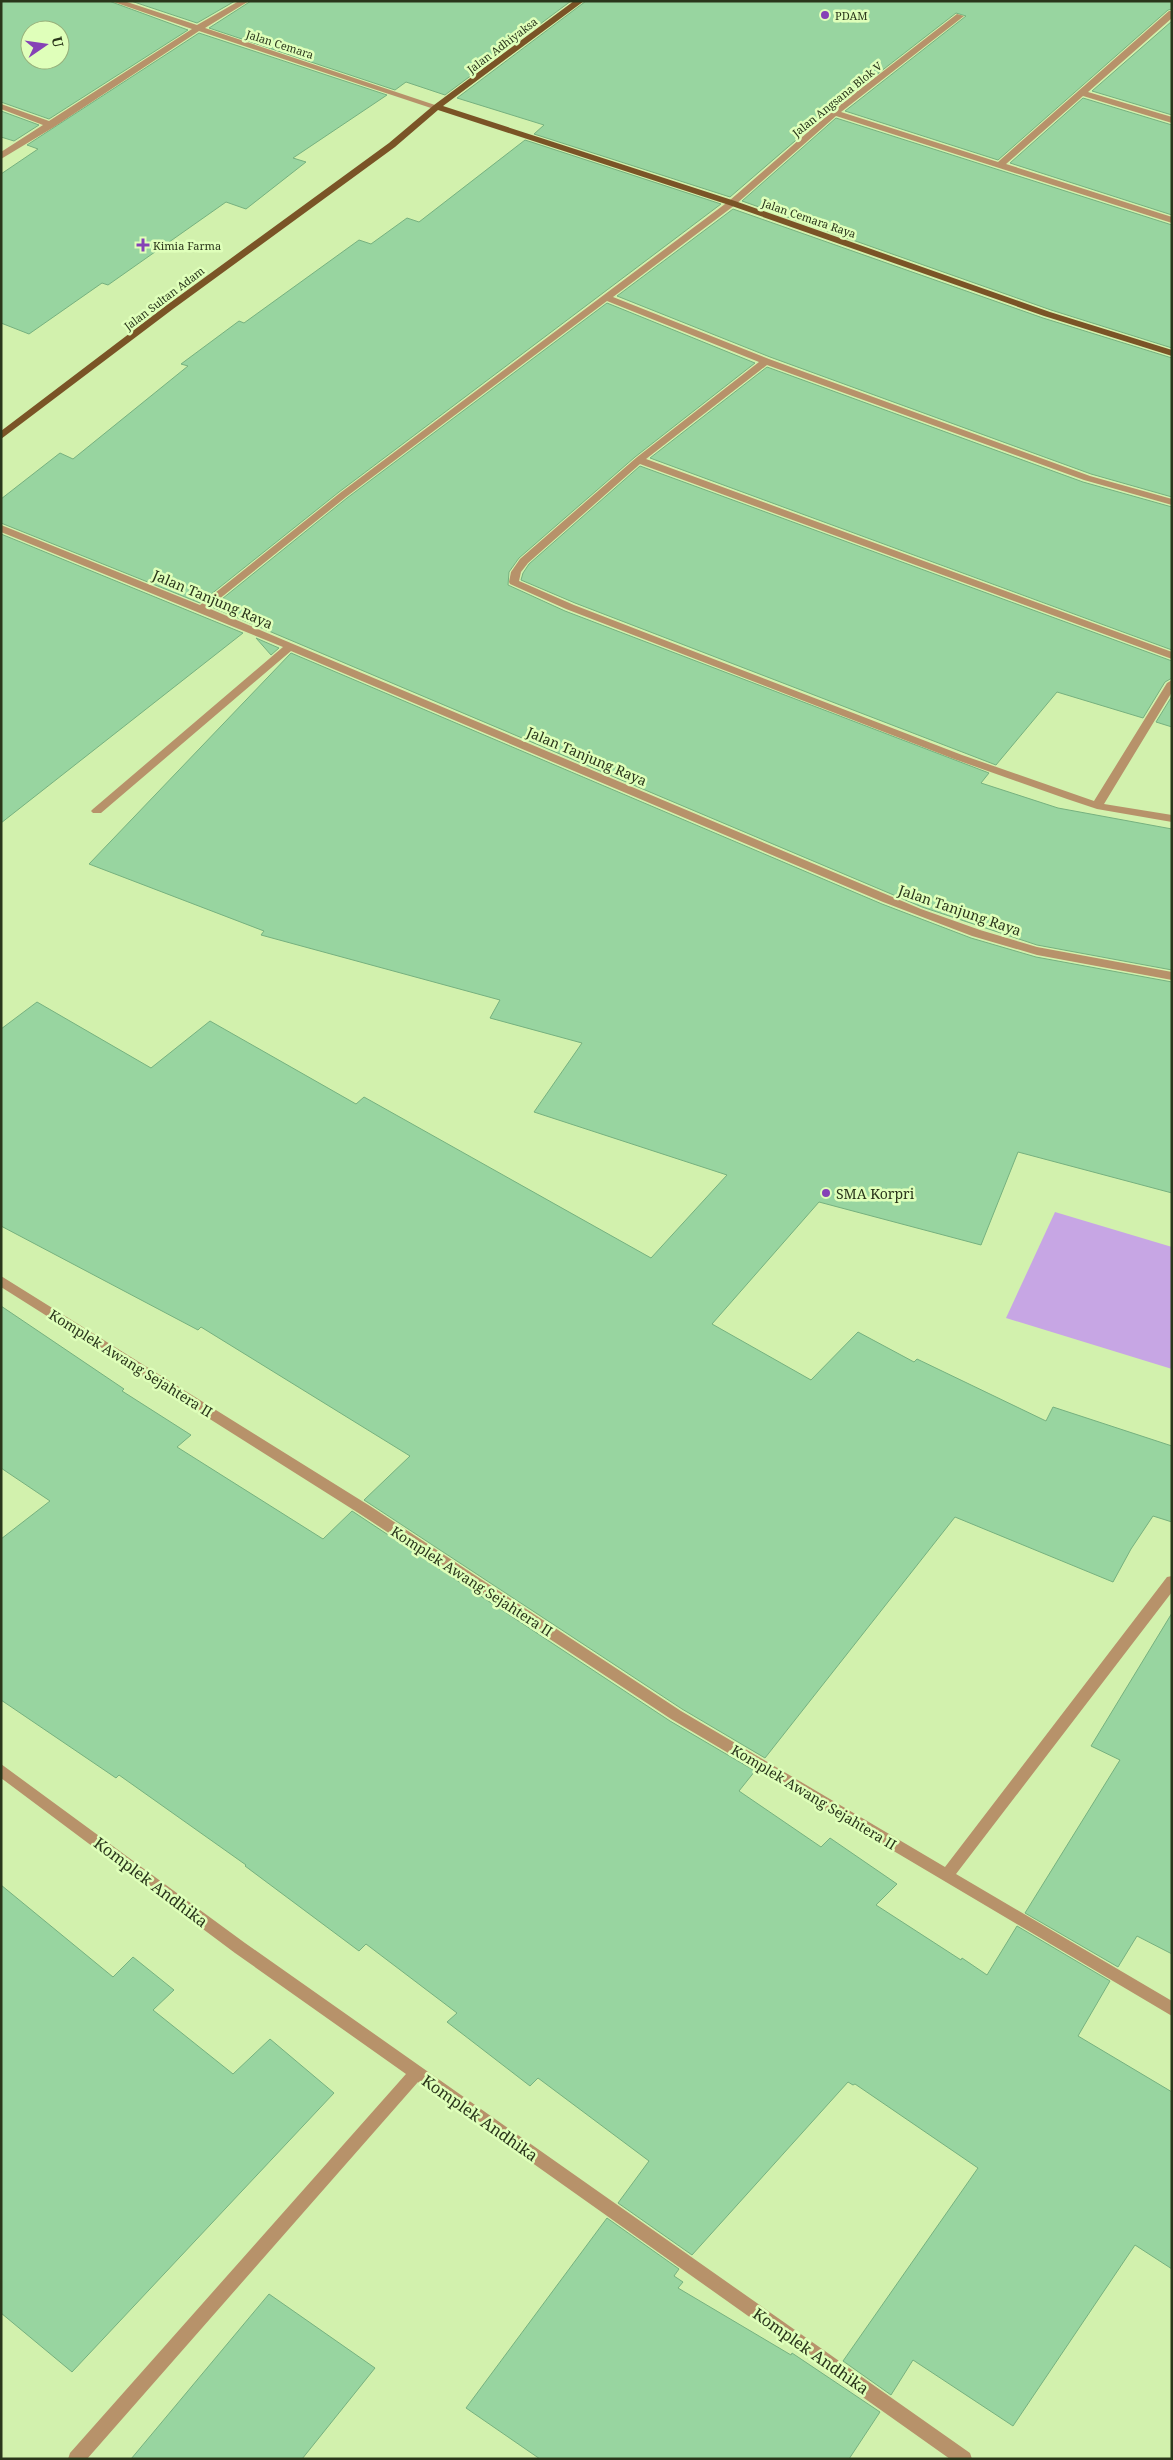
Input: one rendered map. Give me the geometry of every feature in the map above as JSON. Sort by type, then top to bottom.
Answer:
[{"type":"main road","name":"Jalan Adhiyaksa","points":[[437,107],[580,1]]},
{"type":"main road","name":"Jalan Cemara Raya","points":[[437,107],[732,203],[1047,314],[1172,353]]},
{"type":"main road","name":"Jalan Sultan Adam","points":[[1,436],[178,301],[392,145],[437,107]]},
{"type":"street","name":"Jalan Cemara","points":[[115,1],[437,107]]},
{"type":"street","points":[[1,156],[197,29],[245,1]]},
{"type":"street","name":"Jalan Angsana Blok V","points":[[201,609],[343,495],[732,203],[836,113],[960,16]]},
{"type":"street","points":[[1000,165],[1169,18]]},
{"type":"street","points":[[1082,93],[1172,120]]},
{"type":"street","points":[[1,106],[51,124]]},
{"type":"street","points":[[836,113],[1172,220]]},
{"type":"street","points":[[606,297],[766,361],[1087,478],[1172,502]]},
{"type":"street","points":[[766,361],[639,460],[524,561],[516,572],[514,582],[580,611],[958,757],[1097,806],[1172,819]]},
{"type":"street","points":[[639,460],[1172,656]]},
{"type":"street","name":"Jalan Tanjung Raya","points":[[1,528],[201,609],[800,861],[892,903],[972,932],[1038,952],[1172,976]]},
{"type":"street","points":[[97,811],[289,647]]},
{"type":"street","points":[[1097,806],[1172,683]]},
{"type":"street","name":"Komplek Awang Sejahtera II","points":[[1,1281],[365,1510],[676,1716],[1172,2009]]},
{"type":"street","points":[[946,1876],[1172,1581]]},
{"type":"street","name":"Komplek Andhika","points":[[1,1770],[240,1948],[964,2459]]},
{"type":"street","points":[[76,2459],[416,2073]]},
{"type":"shaded area","points":[[1055,1212],[1172,1247],[1172,1369],[1006,1318]]},
{"type":"building","points":[[1,1],[109,1],[188,30],[49,119],[1,102]]},
{"type":"building","points":[[131,1],[235,1],[197,23]]},
{"type":"building","points":[[251,1],[571,1],[445,95],[406,82],[395,90],[209,28]]},
{"type":"building","points":[[586,1],[1172,1],[1172,9],[1168,10],[998,160],[845,111],[966,16],[956,13],[831,110],[730,197],[534,134],[544,125],[457,98]]},
{"type":"building","points":[[1172,21],[1172,115],[1092,91]]},
{"type":"building","points":[[199,33],[387,95],[293,158],[306,162],[246,209],[226,202],[108,285],[102,283],[29,334],[1,323],[1,174],[38,149],[27,145]]},
{"type":"building","points":[[1083,98],[1172,125],[1172,215],[1010,163]]},
{"type":"building","points":[[1,111],[39,125],[14,141],[1,137]]},
{"type":"building","points":[[836,118],[1172,225],[1172,348],[1051,310],[742,201]]},
{"type":"building","points":[[525,140],[721,204],[339,492],[200,603],[1,523],[1,499],[60,453],[73,459],[188,366],[181,364],[239,321],[244,323],[359,240],[371,244],[407,218],[419,222]]},
{"type":"building","points":[[733,209],[1043,318],[1172,358],[1172,497],[1091,474],[770,357],[617,296]]},
{"type":"building","points":[[607,303],[755,363],[635,457],[519,558],[509,572],[508,585],[565,611],[989,773],[981,783],[1058,808],[1172,829],[1172,970],[1037,945],[922,907],[212,607],[347,498]]},
{"type":"building","points":[[767,367],[1083,482],[1172,507],[1172,650],[650,458]]},
{"type":"building","points":[[640,466],[1172,661],[1172,678],[1165,682],[1143,718],[1057,692],[996,765],[575,603],[521,580],[529,564]]},
{"type":"building","points":[[1,534],[243,633],[1,823]]},
{"type":"building","points":[[256,638],[279,648],[271,655]]},
{"type":"building","points":[[291,653],[882,904],[971,938],[1036,957],[1172,982],[1172,1193],[1018,1152],[981,1245],[819,1202],[712,1324],[811,1380],[858,1332],[914,1362],[917,1359],[1046,1421],[1053,1407],[1172,1446],[1172,1522],[1153,1516],[1131,1549],[1113,1582],[955,1517],[765,1758],[682,1709],[364,1500],[410,1456],[201,1327],[198,1330],[1,1226],[1,1029],[37,1002],[151,1068],[210,1021],[356,1104],[364,1097],[651,1258],[727,1175],[534,1112],[582,1043],[490,1018],[500,1000],[261,935],[264,931],[89,864]]},
{"type":"building","points":[[1172,696],[1172,727],[1156,722]]},
{"type":"building","points":[[1,1306],[124,1389],[122,1391],[191,1435],[177,1447],[323,1539],[352,1511],[670,1721],[755,1771],[739,1791],[821,1847],[830,1838],[897,1884],[876,1905],[961,1960],[962,1958],[987,1975],[1017,1926],[1110,1981],[1078,2036],[1172,2092],[1172,2269],[1135,2245],[1013,2426],[913,2360],[891,2395],[843,2361],[978,2168],[855,2084],[853,2085],[848,2082],[692,2255],[618,2203],[649,2161],[538,2078],[530,2086],[447,2022],[457,2013],[366,1944],[359,1951],[246,1865],[119,1775],[116,1778],[1,1700],[1,1539],[50,1501],[1,1468]]},
{"type":"building","points":[[1172,1613],[1172,1954],[1137,1936],[1118,1967],[1025,1913],[1120,1760],[1091,1746]]},
{"type":"building","points":[[1,1885],[113,1977],[133,1957],[174,1990],[153,2010],[233,2074],[270,2039],[334,2093],[72,2372],[1,2313]]},
{"type":"building","points":[[607,2218],[679,2269],[674,2276],[683,2282],[678,2288],[791,2355],[792,2353],[880,2412],[849,2459],[540,2459],[466,2408]]},
{"type":"building","points":[[269,2294],[375,2368],[302,2459],[131,2459]]},
{"type":"place","name":"PDAM","points":[[825,15]]},
{"type":"place","name":"Kimia Farma","points":[[143,245]]},
{"type":"place","name":"SMA Korpri","points":[[826,1193]]}]
